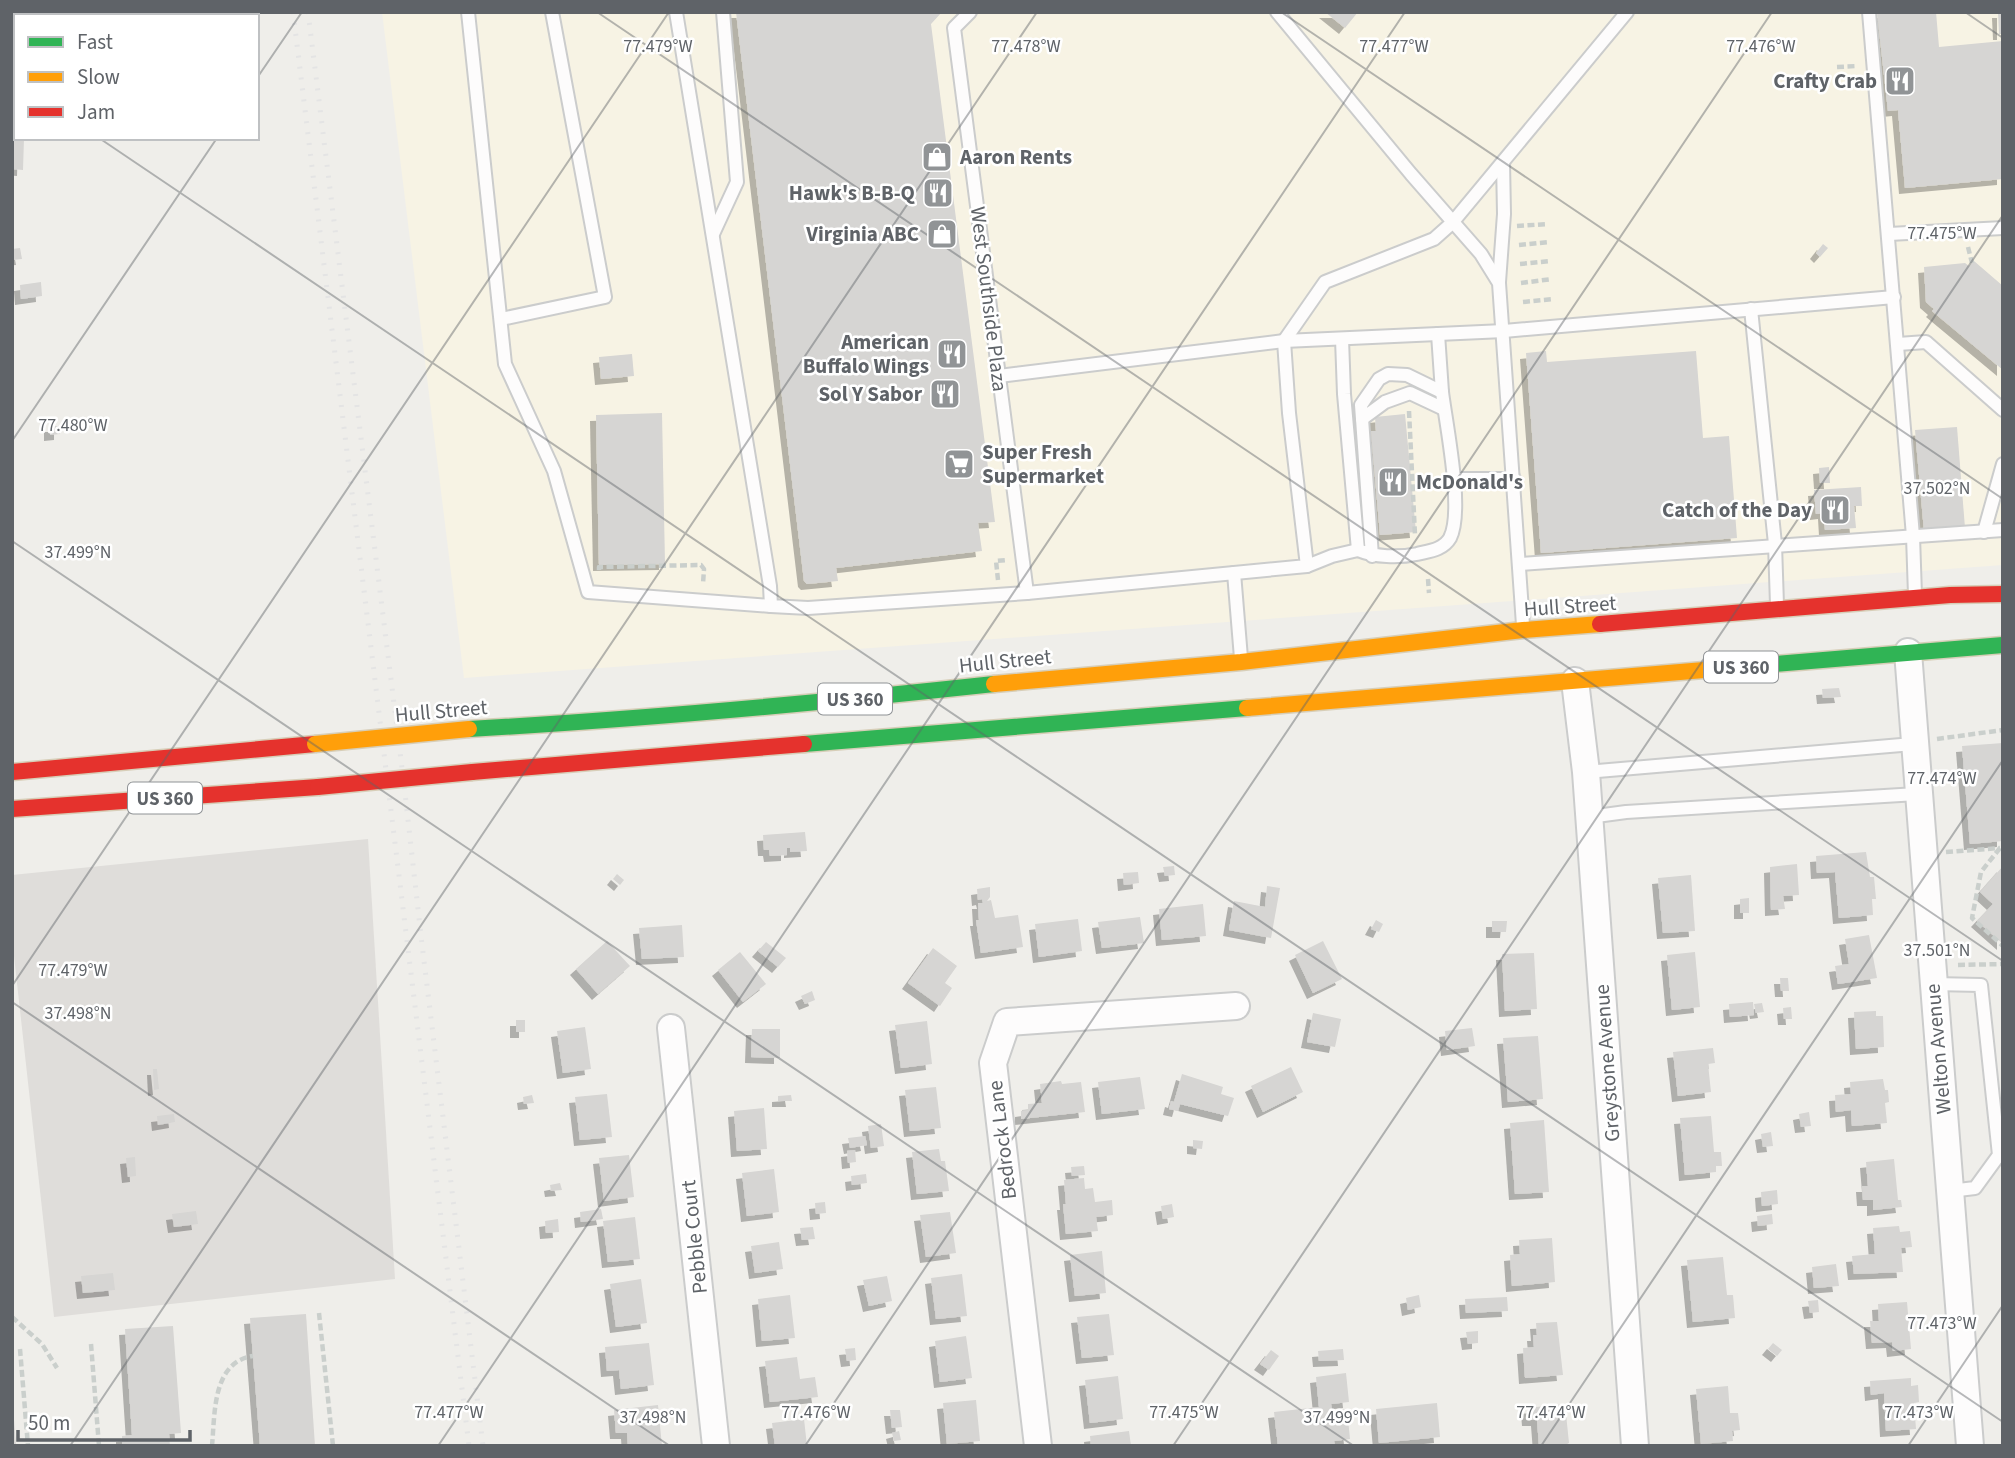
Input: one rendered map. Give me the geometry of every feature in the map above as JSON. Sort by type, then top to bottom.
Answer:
[{"type":"main road","points":[[1950,595],[1992,579]]},
{"type":"main road","name":"Hull Street","points":[[12,772],[468,729],[783,707],[1101,673],[1241,662],[1523,630],[1950,595],[2003,594]]},
{"type":"main road","points":[[1620,637],[1641,621]]},
{"type":"main road","points":[[1516,646],[1523,630]]},
{"type":"main road","name":"US 360","points":[[12,809],[318,787],[1461,691],[1581,670],[2003,645]]},
{"type":"main road","points":[[1908,652],[1984,664]]},
{"type":"main road","points":[[1461,691],[1489,672]]},
{"type":"street","name":"Welton Avenue","points":[[1908,652],[1923,742],[1917,794],[1942,975],[1950,1191],[1970,1446]]},
{"type":"street","name":"Greystone Avenue","points":[[1581,670],[1589,817],[1635,1446]]},
{"type":"street","name":"Bedrock Lane","points":[[1038,1446],[993,1063],[1007,1022],[1236,1006]]},
{"type":"street","name":"Pebble Court","points":[[671,1028],[716,1446]]},
{"type":"lane","points":[[468,12],[505,364],[554,471],[588,592],[808,608],[1027,593],[1307,566],[1358,550],[1373,556],[1412,555],[1441,548],[1450,538],[1454,520],[1453,480],[1438,334]]},
{"type":"lane","points":[[501,319],[605,297],[552,12]]},
{"type":"lane","points":[[676,12],[770,586],[771,606]]},
{"type":"lane","points":[[713,234],[737,182],[723,12]]},
{"type":"lane","name":"West Southside Plaza","points":[[970,12],[954,28],[1027,593]]},
{"type":"lane","points":[[1278,12],[1452,223],[1481,254],[1499,283]]},
{"type":"lane","points":[[1307,566],[1284,341],[1325,282],[1434,239],[1452,223],[1627,12]]},
{"type":"lane","points":[[1869,12],[1898,344],[1913,536],[1915,598]]},
{"type":"lane","points":[[1503,162],[1504,214],[1499,283],[1523,630]]},
{"type":"lane","points":[[1889,234],[2003,228]]},
{"type":"lane","points":[[999,376],[1284,341],[1504,331],[1894,297]]},
{"type":"lane","points":[[1751,309],[1775,544],[1777,610]]},
{"type":"lane","points":[[1342,339],[1344,394],[1358,550]]},
{"type":"lane","points":[[1898,344],[1926,342],[2003,410]]},
{"type":"lane","points":[[1373,556],[1361,405],[1379,379],[1388,374],[1407,376],[1442,392]]},
{"type":"lane","points":[[1362,419],[1385,402],[1410,393],[1444,409]]},
{"type":"lane","points":[[1984,532],[2003,464]]},
{"type":"lane","points":[[1453,480],[1514,479]]},
{"type":"lane","points":[[1520,564],[2003,530]]},
{"type":"lane","points":[[1234,573],[1241,662]]},
{"type":"lane","points":[[1586,772],[1923,742]]},
{"type":"lane","points":[[1589,817],[1626,812],[1917,794]]},
{"type":"lane","points":[[1942,975],[1981,985],[2001,1155],[1975,1188],[1950,1191]]},
{"type":"path","points":[[1516,226],[1548,224]]},
{"type":"path","points":[[1518,245],[1549,242]]},
{"type":"path","points":[[1520,264],[1551,261]]},
{"type":"path","points":[[1521,283],[1552,279]]},
{"type":"path","points":[[1523,302],[1554,299]]},
{"type":"path","points":[[1409,536],[1417,535],[1407,411],[1418,411]]},
{"type":"path","points":[[599,567],[701,565],[704,569],[704,582]]},
{"type":"path","points":[[1428,579],[1429,593]]},
{"type":"path","points":[[1923,742],[2003,730]]},
{"type":"path","points":[[1942,852],[2001,848]]},
{"type":"path","points":[[2001,848],[1980,872],[1972,918],[2003,946]]},
{"type":"path","points":[[1942,975],[2003,964]]},
{"type":"path","points":[[319,1313],[334,1446]]},
{"type":"path","points":[[12,1317],[41,1344],[57,1368]]},
{"type":"path","points":[[90,1344],[99,1446]]},
{"type":"path","points":[[20,1349],[28,1446]]},
{"type":"path","points":[[212,1446],[212,1420],[223,1379],[238,1360],[253,1356]]},
{"type":"shaded area","points":[[382,12],[2003,12],[2003,565],[464,678]]},
{"type":"shaded area","points":[[368,839],[395,1279],[54,1317],[12,938],[12,875]]},
{"type":"building","points":[[95,12],[123,12],[121,14]]},
{"type":"building","points":[[736,12],[942,12],[931,24],[995,522],[978,523],[982,551],[836,568],[838,581],[807,584],[804,581]]},
{"type":"building","points":[[1325,12],[1358,12],[1345,28]]},
{"type":"building","points":[[1877,12],[1936,12],[1939,47],[2003,41],[2003,179],[1905,188],[1898,110],[1888,111]]},
{"type":"building","points":[[1998,12],[2003,12],[2003,34],[1999,34]]},
{"type":"building","points":[[14,135],[14,140],[24,140],[23,170],[12,169]]},
{"type":"building","points":[[1823,244],[1828,248],[1820,257],[1816,253]]},
{"type":"building","points":[[20,248],[22,259],[12,260],[12,249]]},
{"type":"building","points":[[1974,261],[2003,286],[2003,370],[1932,311],[1934,309],[1926,302],[1924,267],[1965,263],[1969,266]]},
{"type":"building","points":[[41,282],[42,296],[21,299],[20,285]]},
{"type":"building","points":[[1546,351],[1547,362],[1696,351],[1703,438],[1729,436],[1737,538],[1541,553],[1526,353]]},
{"type":"building","points":[[632,354],[634,376],[601,379],[599,357]]},
{"type":"building","points":[[662,413],[665,564],[599,565],[596,415]]},
{"type":"building","name":"McDonald's","points":[[1405,414],[1416,532],[1380,535],[1371,431],[1376,431],[1375,417]]},
{"type":"building","points":[[50,426],[60,426],[60,434],[50,435]]},
{"type":"building","points":[[1957,427],[1965,528],[1924,531],[1915,430]]},
{"type":"building","points":[[1829,467],[1830,483],[1820,483],[1819,468]]},
{"type":"building","name":"Catch of the Day","points":[[1861,487],[1862,506],[1854,506],[1856,528],[1825,530],[1824,513],[1816,514],[1814,490]]},
{"type":"building","points":[[1839,688],[1841,697],[1823,698],[1822,689]]},
{"type":"building","points":[[2003,743],[2003,841],[1970,844],[1962,746]]},
{"type":"building","points":[[805,832],[807,851],[790,852],[790,848],[787,848],[787,855],[770,856],[769,850],[764,850],[763,835]]},
{"type":"building","points":[[1866,852],[1870,877],[1874,877],[1876,899],[1872,899],[1873,915],[1839,918],[1835,872],[1817,873],[1816,856]]},
{"type":"building","points":[[1797,864],[1799,895],[1783,896],[1785,909],[1771,910],[1770,867]]},
{"type":"building","points":[[1174,866],[1175,875],[1165,876],[1163,867]]},
{"type":"building","points":[[2003,866],[2003,944],[1977,921],[1993,904],[1980,892]]},
{"type":"building","points":[[1138,872],[1139,883],[1124,885],[1123,873]]},
{"type":"building","points":[[617,874],[624,880],[620,885],[613,879]]},
{"type":"building","points":[[1691,875],[1695,931],[1663,933],[1658,878]]},
{"type":"building","points":[[1267,886],[1280,888],[1271,938],[1229,930],[1234,901],[1265,907]]},
{"type":"building","points":[[990,887],[987,901],[991,900],[995,918],[1018,915],[1023,947],[981,953],[976,920],[979,920],[978,903],[983,903],[982,899],[978,900],[977,889]]},
{"type":"building","points":[[1749,898],[1749,913],[1740,913],[1740,899]]},
{"type":"building","points":[[1203,904],[1206,936],[1162,940],[1159,909]]},
{"type":"building","points":[[1140,917],[1144,943],[1102,948],[1098,922]]},
{"type":"building","points":[[1078,919],[1082,951],[1039,957],[1035,924]]},
{"type":"building","points":[[1376,920],[1383,924],[1379,932],[1371,929]]},
{"type":"building","points":[[1492,921],[1507,921],[1506,932],[1492,932]]},
{"type":"building","points":[[682,925],[684,957],[642,959],[639,928]]},
{"type":"building","points":[[1869,935],[1877,978],[1838,984],[1835,966],[1849,964],[1845,939]]},
{"type":"building","points":[[607,941],[630,966],[598,994],[576,969]]},
{"type":"building","points":[[1323,941],[1342,979],[1313,993],[1295,955]]},
{"type":"building","points":[[766,942],[786,958],[778,967],[758,951]]},
{"type":"building","points":[[933,948],[957,966],[945,983],[952,988],[940,1006],[908,983]]},
{"type":"building","points":[[740,952],[766,984],[743,1002],[718,970]]},
{"type":"building","points":[[1695,952],[1700,1007],[1672,1010],[1667,955]]},
{"type":"building","points":[[1534,953],[1537,1009],[1505,1011],[1502,954]]},
{"type":"building","points":[[1780,978],[1788,978],[1789,991],[1781,991]]},
{"type":"building","points":[[812,991],[815,1000],[805,1004],[801,996]]},
{"type":"building","points":[[1753,1002],[1754,1015],[1730,1017],[1729,1004]]},
{"type":"building","points":[[1762,1003],[1764,1012],[1756,1013],[1754,1004]]},
{"type":"building","points":[[1791,1007],[1792,1019],[1784,1019],[1783,1008]]},
{"type":"building","points":[[1876,1011],[1876,1016],[1883,1016],[1884,1047],[1856,1049],[1854,1012]]},
{"type":"building","points":[[1313,1013],[1341,1019],[1335,1047],[1307,1042]]},
{"type":"building","points":[[516,1020],[525,1020],[525,1032],[516,1032]]},
{"type":"building","points":[[927,1021],[932,1064],[901,1068],[895,1025]]},
{"type":"building","points":[[585,1027],[591,1069],[563,1073],[557,1031]]},
{"type":"building","points":[[1472,1028],[1475,1046],[1447,1050],[1445,1031]]},
{"type":"building","points":[[752,1029],[780,1029],[780,1058],[751,1057]]},
{"type":"building","points":[[1538,1036],[1543,1099],[1508,1102],[1503,1038]]},
{"type":"building","points":[[1713,1048],[1715,1063],[1708,1064],[1711,1092],[1678,1096],[1673,1052]]},
{"type":"building","points":[[1291,1067],[1303,1092],[1263,1112],[1251,1086]]},
{"type":"building","points":[[153,1069],[157,1069],[159,1089],[154,1090]]},
{"type":"building","points":[[1182,1074],[1223,1087],[1221,1094],[1234,1098],[1228,1116],[1180,1104],[1178,1111],[1169,1109],[1171,1101],[1174,1102]]},
{"type":"building","points":[[1140,1077],[1145,1109],[1102,1114],[1098,1082]]},
{"type":"building","points":[[1883,1079],[1885,1090],[1888,1090],[1889,1102],[1885,1103],[1887,1123],[1852,1126],[1851,1110],[1836,1112],[1835,1095],[1851,1094],[1850,1082]]},
{"type":"building","points":[[1061,1081],[1062,1084],[1081,1082],[1085,1112],[1021,1119],[1021,1111],[1028,1110],[1028,1104],[1042,1103],[1040,1084]]},
{"type":"building","points":[[936,1087],[941,1128],[910,1131],[905,1090]]},
{"type":"building","points":[[607,1094],[612,1137],[580,1140],[575,1097]]},
{"type":"building","points":[[532,1095],[534,1103],[524,1104],[523,1097]]},
{"type":"building","points":[[791,1095],[792,1101],[778,1101],[778,1096]]},
{"type":"building","points":[[764,1108],[767,1149],[737,1151],[734,1111]]},
{"type":"building","points":[[1809,1112],[1811,1126],[1801,1127],[1799,1114]]},
{"type":"building","points":[[174,1114],[175,1122],[158,1125],[157,1116]]},
{"type":"building","points":[[1711,1116],[1714,1152],[1721,1152],[1722,1166],[1716,1166],[1716,1172],[1685,1175],[1680,1118]]},
{"type":"building","points":[[1544,1120],[1549,1192],[1515,1194],[1510,1123]]},
{"type":"building","points":[[881,1124],[884,1146],[871,1148],[868,1126]]},
{"type":"building","points":[[1771,1132],[1773,1146],[1763,1147],[1761,1134]]},
{"type":"building","points":[[865,1136],[867,1145],[850,1148],[848,1138]]},
{"type":"building","points":[[1193,1140],[1203,1141],[1202,1149],[1193,1148]]},
{"type":"building","points":[[939,1149],[941,1161],[945,1161],[949,1191],[917,1194],[912,1152]]},
{"type":"building","points":[[855,1150],[856,1162],[848,1163],[847,1151]]},
{"type":"building","points":[[629,1155],[634,1197],[604,1201],[599,1158]]},
{"type":"building","points":[[135,1157],[136,1176],[128,1177],[126,1158]]},
{"type":"building","points":[[1894,1159],[1898,1200],[1901,1200],[1902,1207],[1873,1210],[1873,1200],[1863,1200],[1862,1186],[1868,1186],[1866,1162]]},
{"type":"building","points":[[1084,1166],[1085,1175],[1072,1176],[1071,1167]]},
{"type":"building","points":[[774,1169],[779,1212],[747,1216],[742,1173]]},
{"type":"building","points":[[866,1174],[867,1183],[852,1185],[851,1176]]},
{"type":"building","points":[[1084,1178],[1085,1189],[1093,1188],[1095,1202],[1112,1200],[1113,1215],[1096,1217],[1098,1231],[1066,1234],[1064,1180]]},
{"type":"building","points":[[560,1183],[562,1190],[551,1191],[550,1185]]},
{"type":"building","points":[[1777,1190],[1778,1204],[1762,1206],[1761,1192]]},
{"type":"building","points":[[825,1202],[826,1213],[816,1214],[815,1203]]},
{"type":"building","points":[[1172,1204],[1174,1217],[1163,1219],[1161,1206]]},
{"type":"building","points":[[601,1209],[603,1219],[581,1222],[580,1212]]},
{"type":"building","points":[[196,1211],[198,1224],[174,1227],[172,1214]]},
{"type":"building","points":[[950,1212],[956,1253],[926,1257],[920,1215]]},
{"type":"building","points":[[1772,1214],[1773,1224],[1758,1226],[1757,1216]]},
{"type":"building","points":[[635,1217],[640,1259],[608,1262],[603,1221]]},
{"type":"building","points":[[558,1219],[559,1232],[546,1233],[545,1221]]},
{"type":"building","points":[[1899,1226],[1900,1232],[1910,1231],[1912,1247],[1901,1248],[1903,1272],[1854,1274],[1852,1256],[1875,1254],[1873,1228]]},
{"type":"building","points":[[813,1227],[815,1239],[802,1240],[800,1228]]},
{"type":"building","points":[[1552,1238],[1555,1282],[1512,1286],[1510,1255],[1520,1254],[1519,1240]]},
{"type":"building","points":[[779,1242],[783,1269],[755,1273],[751,1246]]},
{"type":"building","points":[[1102,1251],[1106,1293],[1075,1296],[1070,1255]]},
{"type":"building","points":[[1723,1257],[1727,1295],[1733,1295],[1735,1318],[1693,1322],[1687,1260]]},
{"type":"building","points":[[1836,1264],[1839,1286],[1814,1288],[1812,1267]]},
{"type":"building","points":[[113,1273],[115,1290],[83,1293],[81,1276]]},
{"type":"building","points":[[962,1274],[967,1316],[936,1319],[931,1278]]},
{"type":"building","points":[[887,1276],[892,1301],[869,1306],[863,1280]]},
{"type":"building","points":[[641,1279],[647,1323],[616,1327],[610,1284]]},
{"type":"building","points":[[790,1295],[795,1338],[762,1341],[758,1299]]},
{"type":"building","points":[[1419,1295],[1421,1307],[1408,1310],[1406,1298]]},
{"type":"building","points":[[1507,1297],[1508,1311],[1466,1313],[1465,1299]]},
{"type":"building","points":[[1818,1300],[1819,1312],[1810,1313],[1808,1301]]},
{"type":"building","points":[[1907,1302],[1911,1349],[1893,1351],[1892,1342],[1872,1343],[1870,1321],[1879,1321],[1878,1304]]},
{"type":"building","points":[[306,1314],[315,1446],[260,1446],[250,1318]]},
{"type":"building","points":[[1109,1314],[1114,1355],[1082,1358],[1077,1317]]},
{"type":"building","points":[[1557,1322],[1563,1375],[1525,1378],[1523,1348],[1534,1347],[1536,1323]]},
{"type":"building","points":[[173,1326],[181,1433],[169,1434],[170,1446],[122,1446],[122,1436],[132,1435],[125,1329]]},
{"type":"building","points":[[1478,1331],[1478,1343],[1468,1344],[1466,1332]]},
{"type":"building","points":[[966,1336],[972,1378],[940,1382],[935,1341]]},
{"type":"building","points":[[649,1343],[654,1385],[621,1389],[619,1370],[607,1371],[605,1347]]},
{"type":"building","points":[[1773,1343],[1782,1350],[1777,1356],[1768,1349]]},
{"type":"building","points":[[855,1348],[856,1360],[847,1361],[845,1349]]},
{"type":"building","points":[[1343,1349],[1344,1360],[1319,1361],[1318,1351]]},
{"type":"building","points":[[1271,1350],[1279,1356],[1269,1370],[1260,1364]]},
{"type":"building","points":[[797,1357],[800,1379],[815,1377],[818,1397],[770,1402],[765,1361]]},
{"type":"building","points":[[1346,1373],[1349,1402],[1331,1404],[1332,1411],[1347,1409],[1350,1439],[1334,1441],[1335,1446],[1278,1446],[1274,1412],[1319,1407],[1316,1377]]},
{"type":"building","points":[[1118,1376],[1123,1419],[1090,1423],[1085,1380]]},
{"type":"building","points":[[1911,1378],[1911,1386],[1918,1385],[1919,1402],[1914,1403],[1916,1429],[1886,1431],[1884,1393],[1871,1395],[1870,1381]]},
{"type":"building","points":[[1728,1386],[1730,1413],[1738,1413],[1740,1430],[1732,1431],[1733,1441],[1701,1444],[1696,1389]]},
{"type":"building","points":[[976,1400],[980,1441],[947,1444],[943,1403]]},
{"type":"building","points":[[1437,1403],[1440,1437],[1379,1443],[1376,1409]]},
{"type":"building","points":[[1565,1404],[1569,1443],[1563,1446],[1539,1446],[1537,1420],[1528,1420],[1527,1408]]},
{"type":"building","points":[[658,1405],[662,1446],[628,1446],[627,1433],[616,1433],[614,1410]]},
{"type":"building","points":[[890,1410],[900,1410],[902,1427],[892,1428]]},
{"type":"building","points":[[14,1419],[16,1446],[12,1446],[12,1420]]},
{"type":"building","points":[[804,1419],[807,1446],[775,1446],[772,1423]]},
{"type":"building","points":[[899,1431],[901,1440],[894,1441],[892,1433]]},
{"type":"building","points":[[1129,1431],[1131,1446],[1091,1446],[1090,1436]]},
{"type":"railway","points":[[293,12],[469,1446]]},
{"type":"railway","points":[[308,12],[483,1446]]},
{"type":"traffic: fast","points":[[1752,666],[2003,645]]},
{"type":"traffic: fast","points":[[469,729],[732,710],[994,684]]},
{"type":"traffic: fast","points":[[804,744],[1247,708]]},
{"type":"traffic: slow","points":[[994,684],[1241,662],[1523,630],[1600,624]]},
{"type":"traffic: slow","points":[[1247,708],[1752,666]]},
{"type":"traffic: slow","points":[[315,744],[469,729]]},
{"type":"traffic: jam","points":[[1600,624],[1950,595],[2003,594]]},
{"type":"traffic: jam","points":[[12,772],[315,744]]},
{"type":"traffic: jam","points":[[472,772],[804,744]]},
{"type":"traffic: jam","points":[[318,787],[472,772]]},
{"type":"traffic: jam","points":[[12,809],[318,787]]},
{"type":"place","name":"Crafty Crab","points":[[1900,81]]},
{"type":"place","name":"Aaron Rents","points":[[937,157]]},
{"type":"place","name":"Hawk's B-B-Q","points":[[938,193]]},
{"type":"place","name":"Virginia ABC","points":[[942,234]]},
{"type":"place","name":"American Buffalo Wings","points":[[952,354]]},
{"type":"place","name":"Sol Y Sabor","points":[[945,394]]},
{"type":"place","name":"Super Fresh Supermarket","points":[[959,464]]},
{"type":"place","name":"McDonald's","points":[[1393,482]]},
{"type":"place","name":"Catch of the Day","points":[[1835,510]]}]
